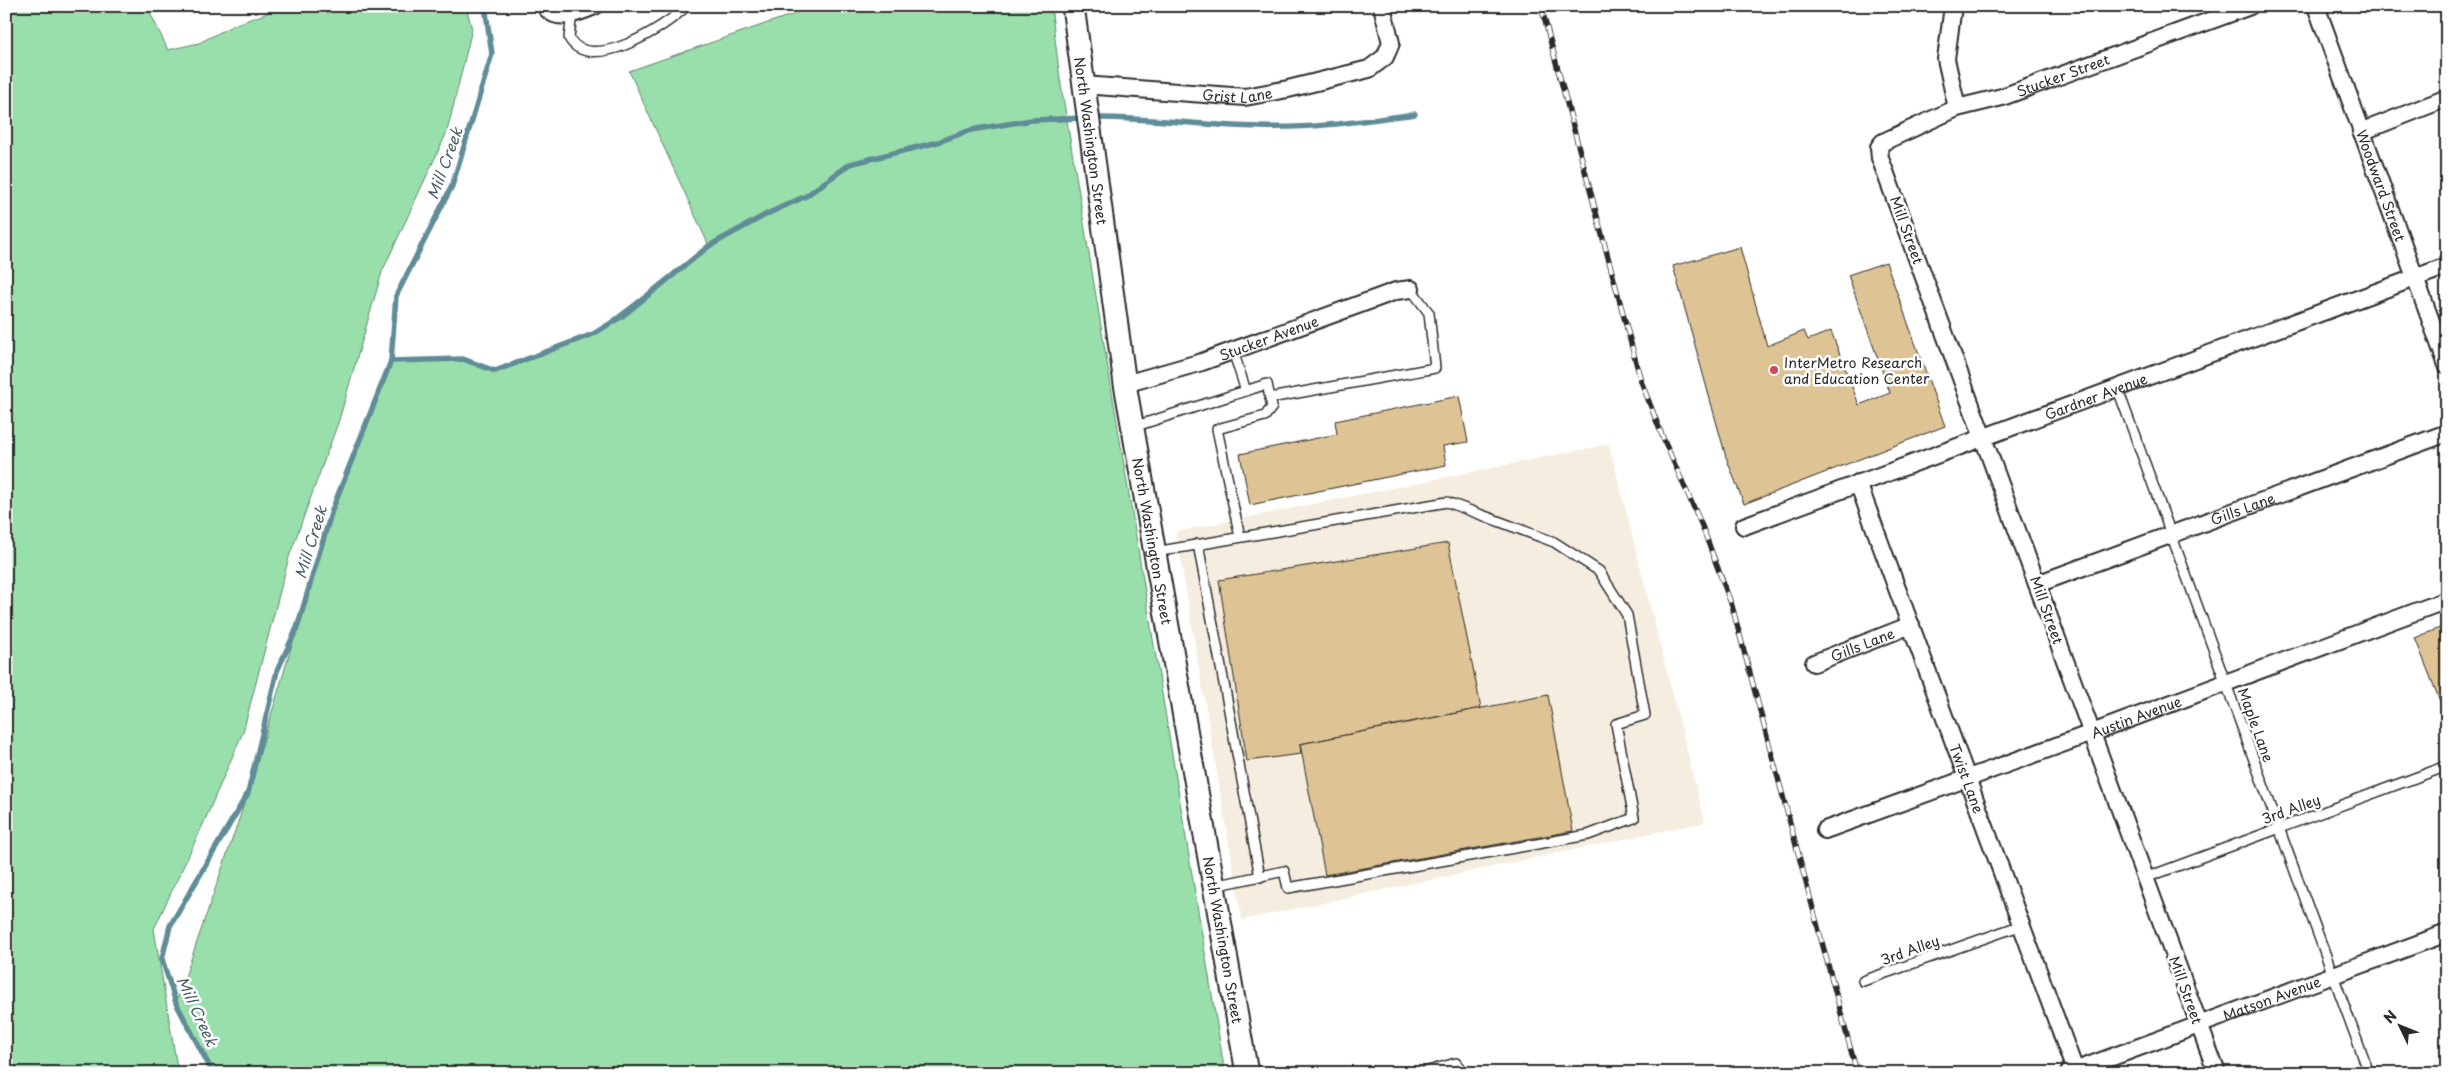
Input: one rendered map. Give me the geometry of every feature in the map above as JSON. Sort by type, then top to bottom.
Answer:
[{"type":"street","points":[[548,10],[560,17],[595,6]]},
{"type":"street","name":"North Washington Street","points":[[1073,6],[1132,427],[1247,1073]]},
{"type":"street","name":"Grist Lane","points":[[1083,85],[1245,97],[1288,89],[1370,69],[1385,57],[1391,43],[1382,6]]},
{"type":"street","points":[[1953,6],[1946,59],[1957,108]]},
{"type":"street","name":"Stucker Street","points":[[1879,147],[1883,142],[1957,108],[2002,97],[2250,6]]},
{"type":"street","name":"Woodward Street","points":[[2316,6],[2447,365]]},
{"type":"street","points":[[2361,132],[2447,98]]},
{"type":"street","name":"Mill Street","points":[[1879,147],[1880,158],[2217,1073]]},
{"type":"street","name":"Gardner Avenue","points":[[1744,526],[2447,266]]},
{"type":"street","name":"Stucker Avenue","points":[[1125,384],[1233,351],[1396,291],[1411,289]]},
{"type":"street","name":"Gills Lane","points":[[2037,584],[2447,433]]},
{"type":"street","name":"Twist Lane","points":[[1858,483],[1969,778],[2073,1072]]},
{"type":"street","name":"Austin Avenue","points":[[1825,830],[2092,733],[2447,600]]},
{"type":"street","name":"Gills Lane","points":[[1814,663],[1911,625]]},
{"type":"street","name":"Matson Avenue","points":[[2073,1072],[2447,933]]},
{"type":"lane","points":[[572,13],[570,38],[577,48],[589,52],[619,47],[644,37],[663,26],[686,6]]},
{"type":"lane","points":[[1270,398],[1435,368],[1429,313],[1411,289]]},
{"type":"lane","points":[[1233,351],[1246,391]]},
{"type":"lane","points":[[1132,427],[1267,384],[1272,407],[1265,416],[1217,429],[1240,537]]},
{"type":"lane","name":"Maple Lane","points":[[2117,387],[2369,1073]]},
{"type":"lane","points":[[1154,552],[1447,502],[1554,542],[1599,571],[1627,615],[1645,715],[1616,724],[1634,818],[1588,835],[1288,888],[1284,871],[1214,886]]},
{"type":"lane","points":[[1198,544],[1260,877]]},
{"type":"lane","name":"3rd Alley","points":[[2145,878],[2447,766]]},
{"type":"lane","name":"3rd Alley","points":[[1863,982],[2022,925]]},
{"type":"lane","points":[[1421,1073],[1456,1063],[1464,1073]]},
{"type":"shaded area","points":[[1609,444],[1705,822],[1242,920],[1176,532]]},
{"type":"green space","points":[[6,6],[147,6],[168,50],[199,43],[236,24],[265,14],[277,6],[466,6],[472,29],[447,132],[382,272],[339,420],[289,557],[243,732],[201,829],[154,929],[178,1073],[6,1073]]},
{"type":"green space","points":[[817,6],[1051,6],[1060,79],[1225,1073],[213,1073],[176,1003],[248,793],[332,510],[391,361],[463,359],[495,371],[593,334],[709,246],[629,71]]},
{"type":"building","name":"InterMetro Research and Education Center","points":[[1740,247],[1767,346],[1804,331],[1808,340],[1831,331],[1859,405],[1890,393],[1848,275],[1886,262],[1945,426],[1744,504],[1726,457],[1673,266]]},
{"type":"building","points":[[1459,396],[1468,442],[1443,446],[1446,465],[1250,505],[1240,454],[1337,434],[1335,421]]},
{"type":"building","points":[[1448,543],[1481,708],[1300,744],[1301,754],[1247,761],[1219,580]]},
{"type":"building","points":[[2447,625],[2447,719],[2415,638]]},
{"type":"building","points":[[1548,695],[1573,831],[1325,875],[1300,744]]},
{"type":"waterway","name":"Mill Creek","points":[[213,1073],[176,1003],[162,959],[170,926],[248,793],[277,671],[297,628],[332,510],[391,361],[396,296],[452,186],[492,54],[485,6]]},
{"type":"waterway","points":[[1093,118],[1239,126],[1299,127],[1415,114]]},
{"type":"waterway","points":[[391,361],[463,359],[495,371],[593,334],[621,317],[709,246],[769,213],[806,196],[850,164],[938,142],[971,130],[1032,120],[1084,118]]},
{"type":"railway","points":[[1541,6],[1641,381],[1663,438],[1702,526],[1732,606],[1857,1073]]},
{"type":"place","name":"InterMetro Research and Education Center","points":[[1774,370]]}]
